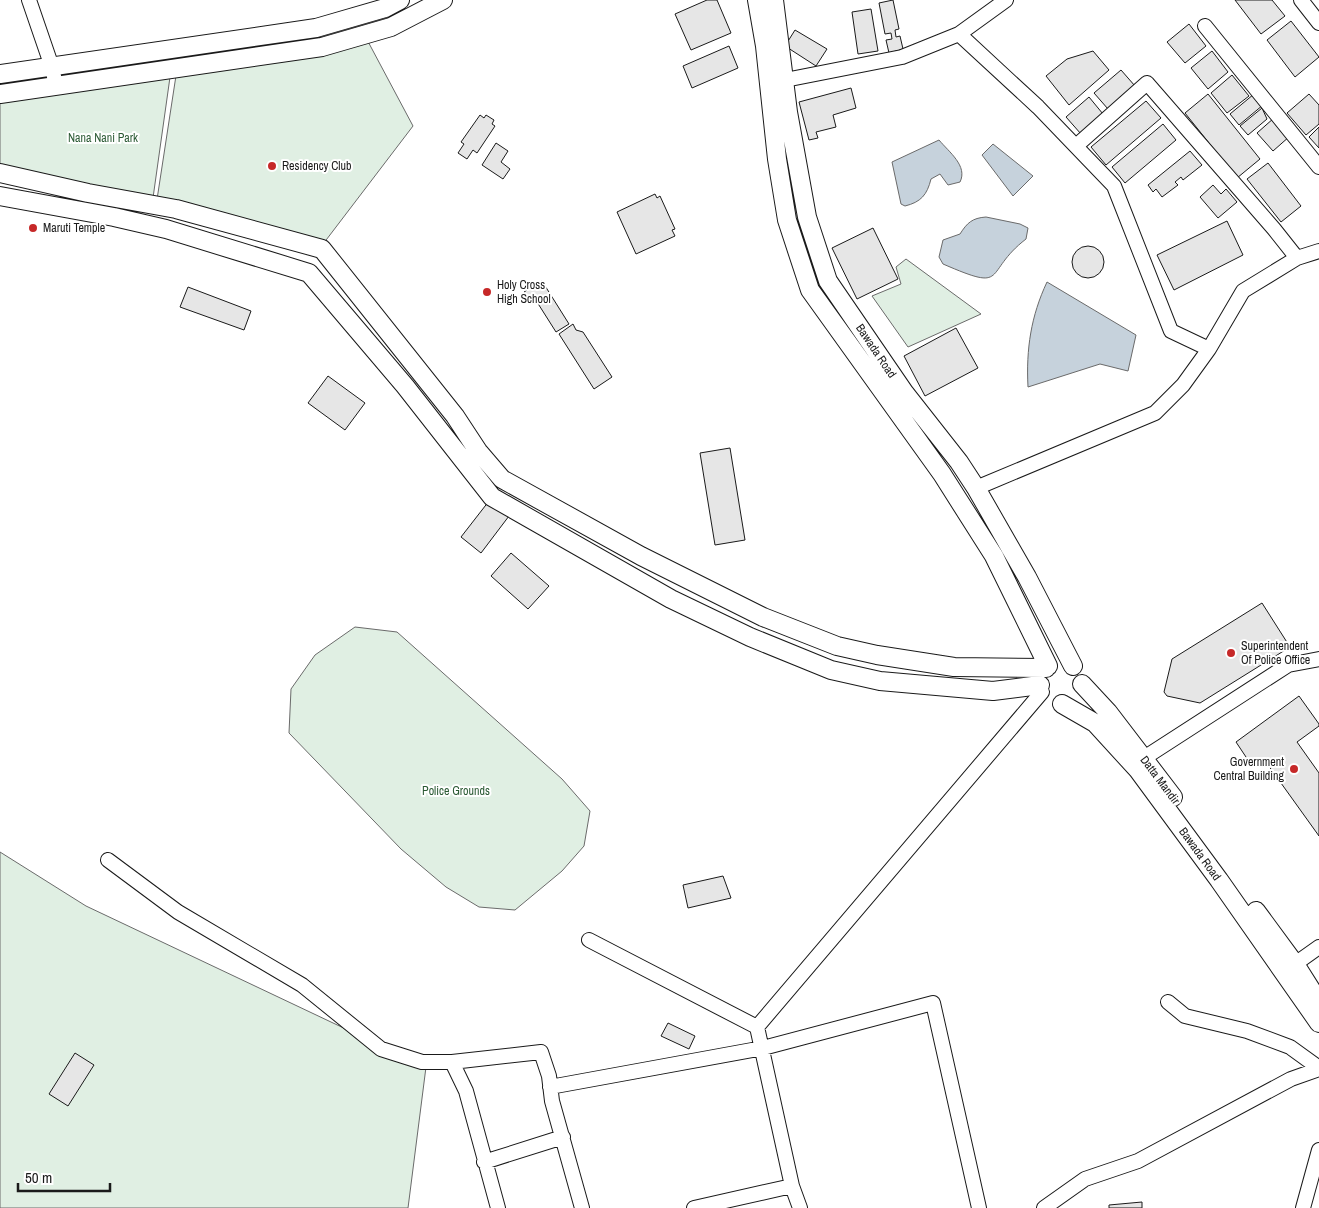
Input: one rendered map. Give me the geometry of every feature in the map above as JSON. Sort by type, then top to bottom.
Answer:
[{"type":"main road","points":[[0,74],[318,28],[385,8],[400,0]]},
{"type":"main road","points":[[0,94],[322,47],[391,26],[443,0]]},
{"type":"main road","points":[[757,0],[765,46],[776,159],[787,220],[810,290],[942,474],[994,556],[1047,667]]},
{"type":"main road","name":"Bawada Road","points":[[774,0],[788,112],[807,217],[828,281],[904,392],[959,462],[976,488],[1027,577],[1073,666]]},
{"type":"main road","points":[[0,174],[176,209],[322,248],[455,416],[478,451],[502,479],[695,585],[764,617],[837,646],[877,655],[954,667],[1047,667]]},
{"type":"main road","points":[[0,196],[114,217],[166,229],[309,273],[404,386],[492,497],[671,599],[750,636],[831,670],[880,680],[944,688],[993,691],[1041,689]]},
{"type":"main road","points":[[492,497],[502,479]]},
{"type":"main road","points":[[1056,662],[1065,662],[1073,666],[1081,675],[1082,684],[1074,700],[1062,704],[1050,701],[1041,689],[1042,673],[1047,667],[1056,662]]},
{"type":"main road","name":"Datta Mandir","points":[[1082,684],[1108,712],[1144,758],[1295,964],[1319,1002]]},
{"type":"main road","name":"Bawada Road","points":[[1062,704],[1095,723],[1138,770],[1225,888],[1319,1023]]},
{"type":"street","points":[[29,0],[52,67],[56,86]]},
{"type":"street","points":[[785,80],[902,57],[959,34],[1006,0]]},
{"type":"street","points":[[1301,0],[1319,23]]},
{"type":"street","points":[[1205,26],[1319,167]]},
{"type":"street","points":[[959,34],[1038,107],[1114,186],[1171,331],[1209,348]]},
{"type":"street","points":[[1076,146],[1147,83],[1297,258]]},
{"type":"street","points":[[243,252],[250,230]]},
{"type":"street","points":[[976,488],[1155,413],[1182,385],[1209,348],[1243,291],[1297,258],[1319,250]]},
{"type":"street","points":[[1144,758],[1288,665],[1319,658]]},
{"type":"street","points":[[758,1026],[1041,689]]},
{"type":"street","points":[[108,860],[178,912],[302,985],[381,1049],[422,1062],[452,1062],[541,1052],[552,1101],[582,1208]]},
{"type":"street","points":[[589,940],[758,1026]]},
{"type":"street","points":[[1295,964],[1319,947]]},
{"type":"street","points":[[1168,1002],[1185,1016],[1247,1031],[1290,1047],[1319,1069]]},
{"type":"street","points":[[550,1087],[763,1048],[932,1003],[979,1208]]},
{"type":"street","points":[[758,1026],[792,1186],[800,1208]]},
{"type":"street","points":[[452,1062],[466,1091],[498,1208]]},
{"type":"street","points":[[1044,1208],[1085,1179],[1138,1161],[1291,1079],[1319,1069]]},
{"type":"street","points":[[484,1162],[563,1137]]},
{"type":"street","points":[[1303,1208],[1319,1150]]},
{"type":"street","points":[[694,1208],[792,1186]]},
{"type":"green space","name":"Residency Club","points":[[364,34],[413,126],[320,248],[156,206],[177,69]]},
{"type":"green space","name":"Nana Nani Park","points":[[171,70],[152,205],[0,173],[0,94]]},
{"type":"green space","points":[[906,259],[981,314],[908,347],[872,296],[901,284],[896,267]]},
{"type":"green space","name":"Police Grounds","points":[[355,627],[397,632],[562,779],[590,811],[584,846],[562,871],[515,910],[479,907],[446,887],[401,849],[289,733],[291,689],[315,655]]},
{"type":"green space","points":[[0,852],[86,906],[426,1067],[408,1208],[0,1208]]},
{"type":"shaded area","points":[[939,140],[960,165],[962,176],[960,182],[948,185],[940,174],[931,179],[928,189],[919,200],[905,206],[901,204],[892,162]]},
{"type":"shaded area","points":[[993,144],[1033,176],[1013,196],[982,155]]},
{"type":"shaded area","points":[[986,217],[1020,224],[1028,228],[1026,239],[993,275],[987,278],[964,273],[943,264],[939,257],[943,240],[960,234],[973,220]]},
{"type":"shaded area","points":[[1047,282],[1136,335],[1128,371],[1100,364],[1028,387],[1028,359],[1033,320]]},
{"type":"building","points":[[707,0],[717,0],[731,33],[691,50],[675,14]]},
{"type":"building","points":[[893,0],[899,29],[895,30],[896,37],[900,36],[903,49],[889,53],[886,40],[892,39],[891,33],[885,34],[879,3]]},
{"type":"building","points":[[1235,0],[1272,0],[1285,16],[1261,34]]},
{"type":"building","points":[[871,9],[878,51],[858,54],[852,12]]},
{"type":"building","points":[[1291,21],[1319,57],[1295,77],[1267,40]]},
{"type":"building","points":[[1189,24],[1206,46],[1185,63],[1167,42]]},
{"type":"building","points":[[795,30],[827,49],[816,66],[785,46]]},
{"type":"building","points":[[729,46],[738,68],[692,88],[683,66]]},
{"type":"building","points":[[1093,51],[1109,70],[1069,105],[1046,76],[1067,59]]},
{"type":"building","points":[[1212,51],[1228,72],[1208,89],[1191,68]]},
{"type":"building","points":[[1121,70],[1135,86],[1108,109],[1094,93]]},
{"type":"building","points":[[1232,75],[1249,96],[1227,113],[1211,93]]},
{"type":"building","points":[[851,88],[856,108],[833,115],[836,127],[816,132],[818,138],[809,140],[799,102]]},
{"type":"building","points":[[1208,94],[1260,159],[1237,178],[1185,113]]},
{"type":"building","points":[[1254,94],[1263,105],[1239,125],[1230,114]]},
{"type":"building","points":[[1309,94],[1319,105],[1319,124],[1306,135],[1287,113]]},
{"type":"building","points":[[1089,97],[1103,114],[1081,134],[1066,117]]},
{"type":"building","points":[[1146,101],[1161,118],[1106,165],[1091,147]]},
{"type":"building","points":[[1262,108],[1267,119],[1248,135],[1240,126]]},
{"type":"building","points":[[480,115],[484,118],[486,115],[494,120],[492,124],[495,126],[477,153],[473,150],[467,159],[458,153],[464,144],[461,142]]},
{"type":"building","points":[[1274,118],[1290,136],[1273,151],[1257,133]]},
{"type":"building","points":[[1163,124],[1176,140],[1125,183],[1112,167]]},
{"type":"building","points":[[1319,127],[1319,148],[1309,137]]},
{"type":"building","points":[[496,143],[508,151],[501,162],[510,169],[503,179],[482,165]]},
{"type":"building","points":[[1190,151],[1202,165],[1183,180],[1181,177],[1175,182],[1178,185],[1162,197],[1156,189],[1153,192],[1148,185]]},
{"type":"building","points":[[1268,163],[1301,206],[1281,222],[1247,179]]},
{"type":"building","points":[[1213,185],[1221,194],[1226,189],[1237,202],[1218,218],[1200,197]]},
{"type":"building","points":[[655,194],[657,198],[660,196],[675,229],[672,230],[675,236],[636,254],[617,212]]},
{"type":"building","points":[[1227,221],[1243,255],[1174,290],[1157,255]]},
{"type":"building","points":[[873,228],[898,279],[857,299],[832,248]]},
{"type":"building","points":[[1088,246],[1094,247],[1099,251],[1103,256],[1103,268],[1099,273],[1094,277],[1088,278],[1082,277],[1077,273],[1073,268],[1072,262],[1073,256],[1077,251],[1082,247]]},
{"type":"building","points":[[542,281],[569,324],[556,332],[537,302],[532,304],[524,292]]},
{"type":"building","points":[[188,287],[251,311],[244,330],[180,307]]},
{"type":"building","points":[[573,324],[576,330],[583,332],[612,377],[594,389],[559,334]]},
{"type":"building","points":[[956,328],[978,368],[925,396],[904,356]]},
{"type":"building","points":[[328,376],[365,403],[345,430],[308,403]]},
{"type":"building","points":[[730,448],[745,540],[715,545],[700,453]]},
{"type":"building","points":[[489,501],[509,516],[481,553],[461,537]]},
{"type":"building","points":[[511,553],[549,586],[528,609],[491,576]]},
{"type":"building","name":"Superintendent Of Police Office","points":[[1262,603],[1290,647],[1200,703],[1167,696],[1164,692],[1172,659]]},
{"type":"building","name":"Government Central Building","points":[[1299,696],[1319,724],[1319,726],[1297,742],[1319,773],[1319,836],[1263,758],[1252,766],[1236,742]]},
{"type":"building","points":[[723,876],[731,898],[688,908],[683,885]]},
{"type":"building","points":[[668,1023],[695,1036],[689,1049],[661,1036]]},
{"type":"building","points":[[75,1053],[94,1065],[68,1106],[49,1094]]},
{"type":"building","points":[[1142,1202],[1142,1208],[1109,1208],[1109,1205]]},
{"type":"place","name":"Residency Club","points":[[272,166]]},
{"type":"place","name":"Maruti Temple","points":[[33,228]]},
{"type":"place","name":"Holy Cross High School","points":[[487,292]]},
{"type":"place","name":"Superintendent Of Police Office","points":[[1231,653]]},
{"type":"place","name":"Government Central Building","points":[[1294,769]]}]
